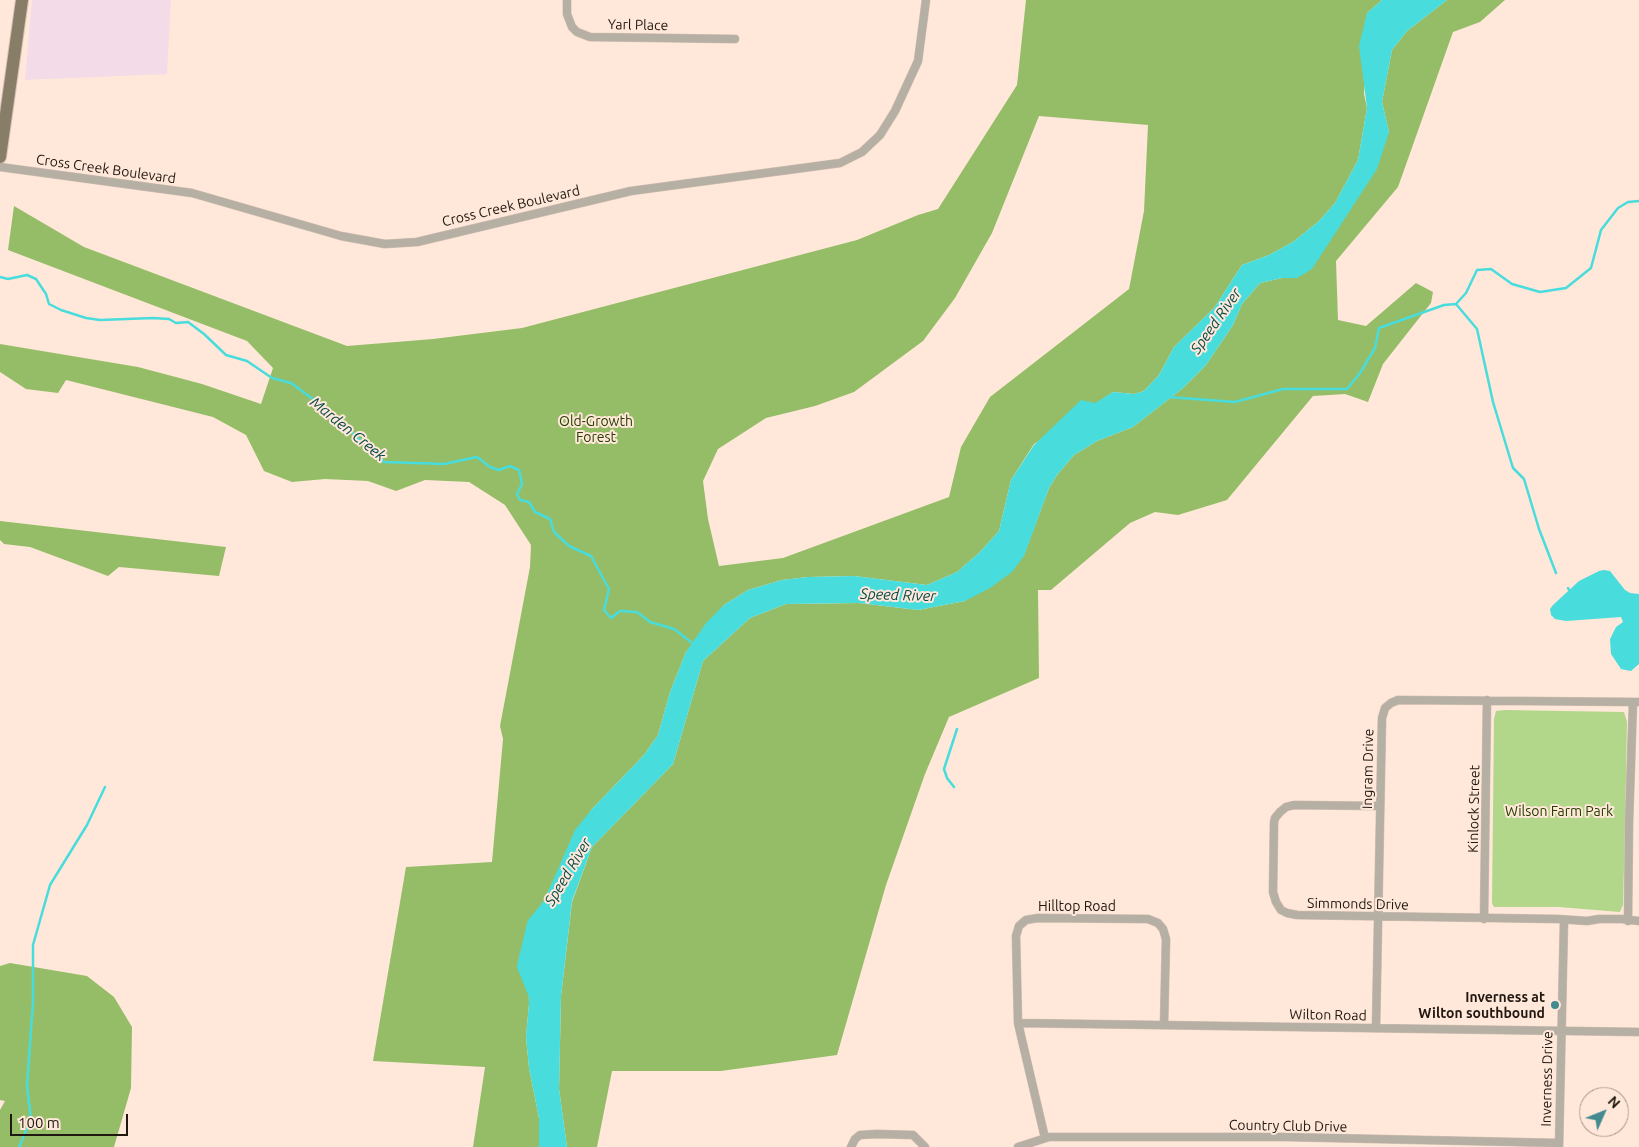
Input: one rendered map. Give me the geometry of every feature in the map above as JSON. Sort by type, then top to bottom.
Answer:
[{"type":"main road","points":[[0,157],[22,0]]},
{"type":"street","name":"Yarl Place","points":[[568,0],[568,14],[572,27],[577,32],[590,37],[735,39]]},
{"type":"street","name":"Cross Creek Boulevard","points":[[0,167],[192,193],[341,236],[385,244],[417,242],[631,191],[840,163],[862,152],[880,135],[895,112],[918,61],[926,0]]},
{"type":"street","name":"Ingram Drive","points":[[1376,1028],[1382,718],[1388,706],[1398,700],[1636,702]]},
{"type":"street","name":"Kinlock Street","points":[[1484,919],[1487,700]]},
{"type":"street","points":[[1628,921],[1630,811],[1636,702]]},
{"type":"street","name":"Simmonds Drive","points":[[1380,806],[1294,805],[1286,807],[1280,812],[1274,823],[1273,895],[1281,910],[1297,915],[1587,922],[1599,919],[1639,921]]},
{"type":"street","points":[[1630,811],[1639,811]]},
{"type":"street","name":"Hilltop Road","points":[[1045,1138],[1018,1024],[1017,930],[1026,920],[1046,918],[1153,920],[1161,926],[1166,939],[1164,1025]]},
{"type":"street","name":"Inverness Drive","points":[[1559,1145],[1560,1032],[1564,921]]},
{"type":"street","name":"Wilton Road","points":[[1018,1024],[1639,1032]]},
{"type":"street","points":[[851,1147],[855,1139],[860,1135],[877,1134],[910,1134],[916,1137],[925,1147]]},
{"type":"street","name":"Country Club Drive","points":[[1018,1147],[1045,1138],[1285,1137],[1559,1145]]},
{"type":"shaded area","points":[[32,0],[171,0],[167,74],[25,80]]},
{"type":"green space","name":"Old-Growth Forest","points":[[1026,0],[1382,0],[1367,13],[1364,94],[1367,108],[1358,160],[1335,203],[1319,221],[1293,242],[1269,255],[1242,265],[1214,308],[1174,347],[1159,375],[1144,391],[1134,394],[1113,392],[1034,444],[1011,480],[999,531],[979,553],[957,572],[927,585],[854,576],[808,577],[782,580],[748,590],[724,605],[686,652],[670,692],[658,735],[644,755],[592,809],[547,894],[528,949],[529,1004],[526,1037],[529,1068],[539,1118],[539,1147],[473,1147],[485,1067],[373,1061],[406,867],[492,862],[503,739],[500,726],[530,567],[531,545],[505,505],[469,482],[425,480],[396,491],[368,481],[325,479],[292,482],[264,471],[246,435],[213,417],[66,380],[58,393],[26,389],[0,372],[0,344],[138,367],[202,384],[261,404],[273,368],[247,341],[8,250],[14,206],[84,247],[347,346],[433,339],[522,328],[857,240],[918,215],[938,209],[1017,85]],"holes":[[[1039,116],[1148,125],[1144,211],[1129,289],[990,397],[961,447],[949,497],[783,558],[719,566],[708,519],[703,481],[718,449],[766,418],[815,406],[854,392],[923,341],[955,298],[992,233]]]},
{"type":"green space","points":[[1447,0],[1505,0],[1480,22],[1453,32],[1398,187],[1336,261],[1338,320],[1366,326],[1416,283],[1433,292],[1431,303],[1383,364],[1368,402],[1345,394],[1313,396],[1227,500],[1178,515],[1155,512],[1130,523],[1051,590],[1038,590],[1039,678],[949,717],[925,774],[886,885],[837,1055],[721,1071],[612,1071],[597,1147],[567,1147],[559,1089],[561,996],[572,902],[592,847],[673,764],[703,661],[750,618],[786,604],[859,603],[918,610],[965,601],[1024,555],[1049,488],[1074,455],[1097,441],[1133,427],[1183,388],[1206,365],[1233,325],[1242,304],[1260,283],[1282,278],[1297,278],[1389,132],[1382,102],[1392,50],[1407,31]]},
{"type":"green space","points":[[0,521],[226,547],[219,576],[119,567],[108,576],[30,547],[4,544],[0,540]]},
{"type":"green space","name":"Wilson Farm Park","points":[[1496,711],[1624,712],[1627,722],[1625,827],[1623,905],[1620,912],[1559,907],[1494,907],[1492,903],[1494,719]]},
{"type":"green space","points":[[10,963],[87,976],[114,997],[132,1027],[131,1088],[114,1147],[0,1147],[0,1110],[5,1101],[0,1100],[0,966]]},
{"type":"water","points":[[1382,0],[1447,0],[1407,31],[1392,50],[1382,102],[1389,132],[1377,169],[1312,269],[1297,278],[1282,278],[1260,283],[1242,304],[1233,325],[1206,365],[1183,388],[1133,427],[1097,441],[1074,455],[1049,488],[1024,556],[1012,572],[990,588],[965,601],[918,610],[859,603],[786,604],[750,618],[703,661],[673,764],[592,847],[572,901],[561,996],[559,1089],[567,1147],[539,1147],[539,1118],[529,1068],[526,1037],[529,1004],[528,949],[547,894],[575,830],[592,809],[644,755],[658,735],[670,692],[686,652],[706,623],[724,605],[748,590],[782,580],[808,577],[854,576],[927,585],[957,572],[979,553],[999,531],[1011,480],[1034,445],[1081,400],[1095,403],[1113,392],[1134,394],[1144,391],[1159,375],[1174,347],[1214,308],[1242,265],[1269,255],[1293,242],[1319,221],[1335,203],[1358,160],[1367,108],[1359,46],[1367,13]]},
{"type":"water","points":[[1604,570],[1610,571],[1625,590],[1630,593],[1639,594],[1639,664],[1631,671],[1621,669],[1611,654],[1610,639],[1616,627],[1623,622],[1621,617],[1566,621],[1555,619],[1551,615],[1550,609],[1553,605],[1579,581]]},
{"type":"waterway","points":[[1168,397],[1235,402],[1283,389],[1347,389],[1360,373],[1375,348],[1379,328],[1444,305],[1456,304],[1466,293],[1477,270],[1491,269],[1512,284],[1540,292],[1566,288],[1591,268],[1601,230],[1618,208],[1628,202],[1639,201]]},
{"type":"waterway","name":"Marden Creek","points":[[0,277],[8,279],[27,275],[36,279],[46,294],[49,304],[86,318],[100,320],[153,318],[169,319],[176,323],[188,322],[226,355],[247,361],[272,378],[291,383],[325,408],[384,462],[444,464],[477,457],[490,467],[499,470],[510,466],[519,470],[522,484],[517,494],[520,500],[529,502],[535,512],[550,519],[554,532],[569,546],[591,556],[609,589],[604,610],[611,618],[620,611],[637,612],[650,622],[674,629],[695,645]]},
{"type":"waterway","points":[[1456,304],[1477,329],[1493,402],[1513,468],[1524,479],[1539,529],[1556,573]]},
{"type":"waterway","points":[[954,787],[947,778],[944,769],[957,729]]},
{"type":"waterway","points":[[19,1147],[31,1119],[27,1086],[33,1002],[33,945],[50,885],[87,825],[105,787]]},
{"type":"waterway","name":"Speed River","points":[[536,996],[524,966],[534,924],[550,904]]},
{"type":"place","name":"Inverness at Wilton southbound","points":[[1555,1005]]}]
